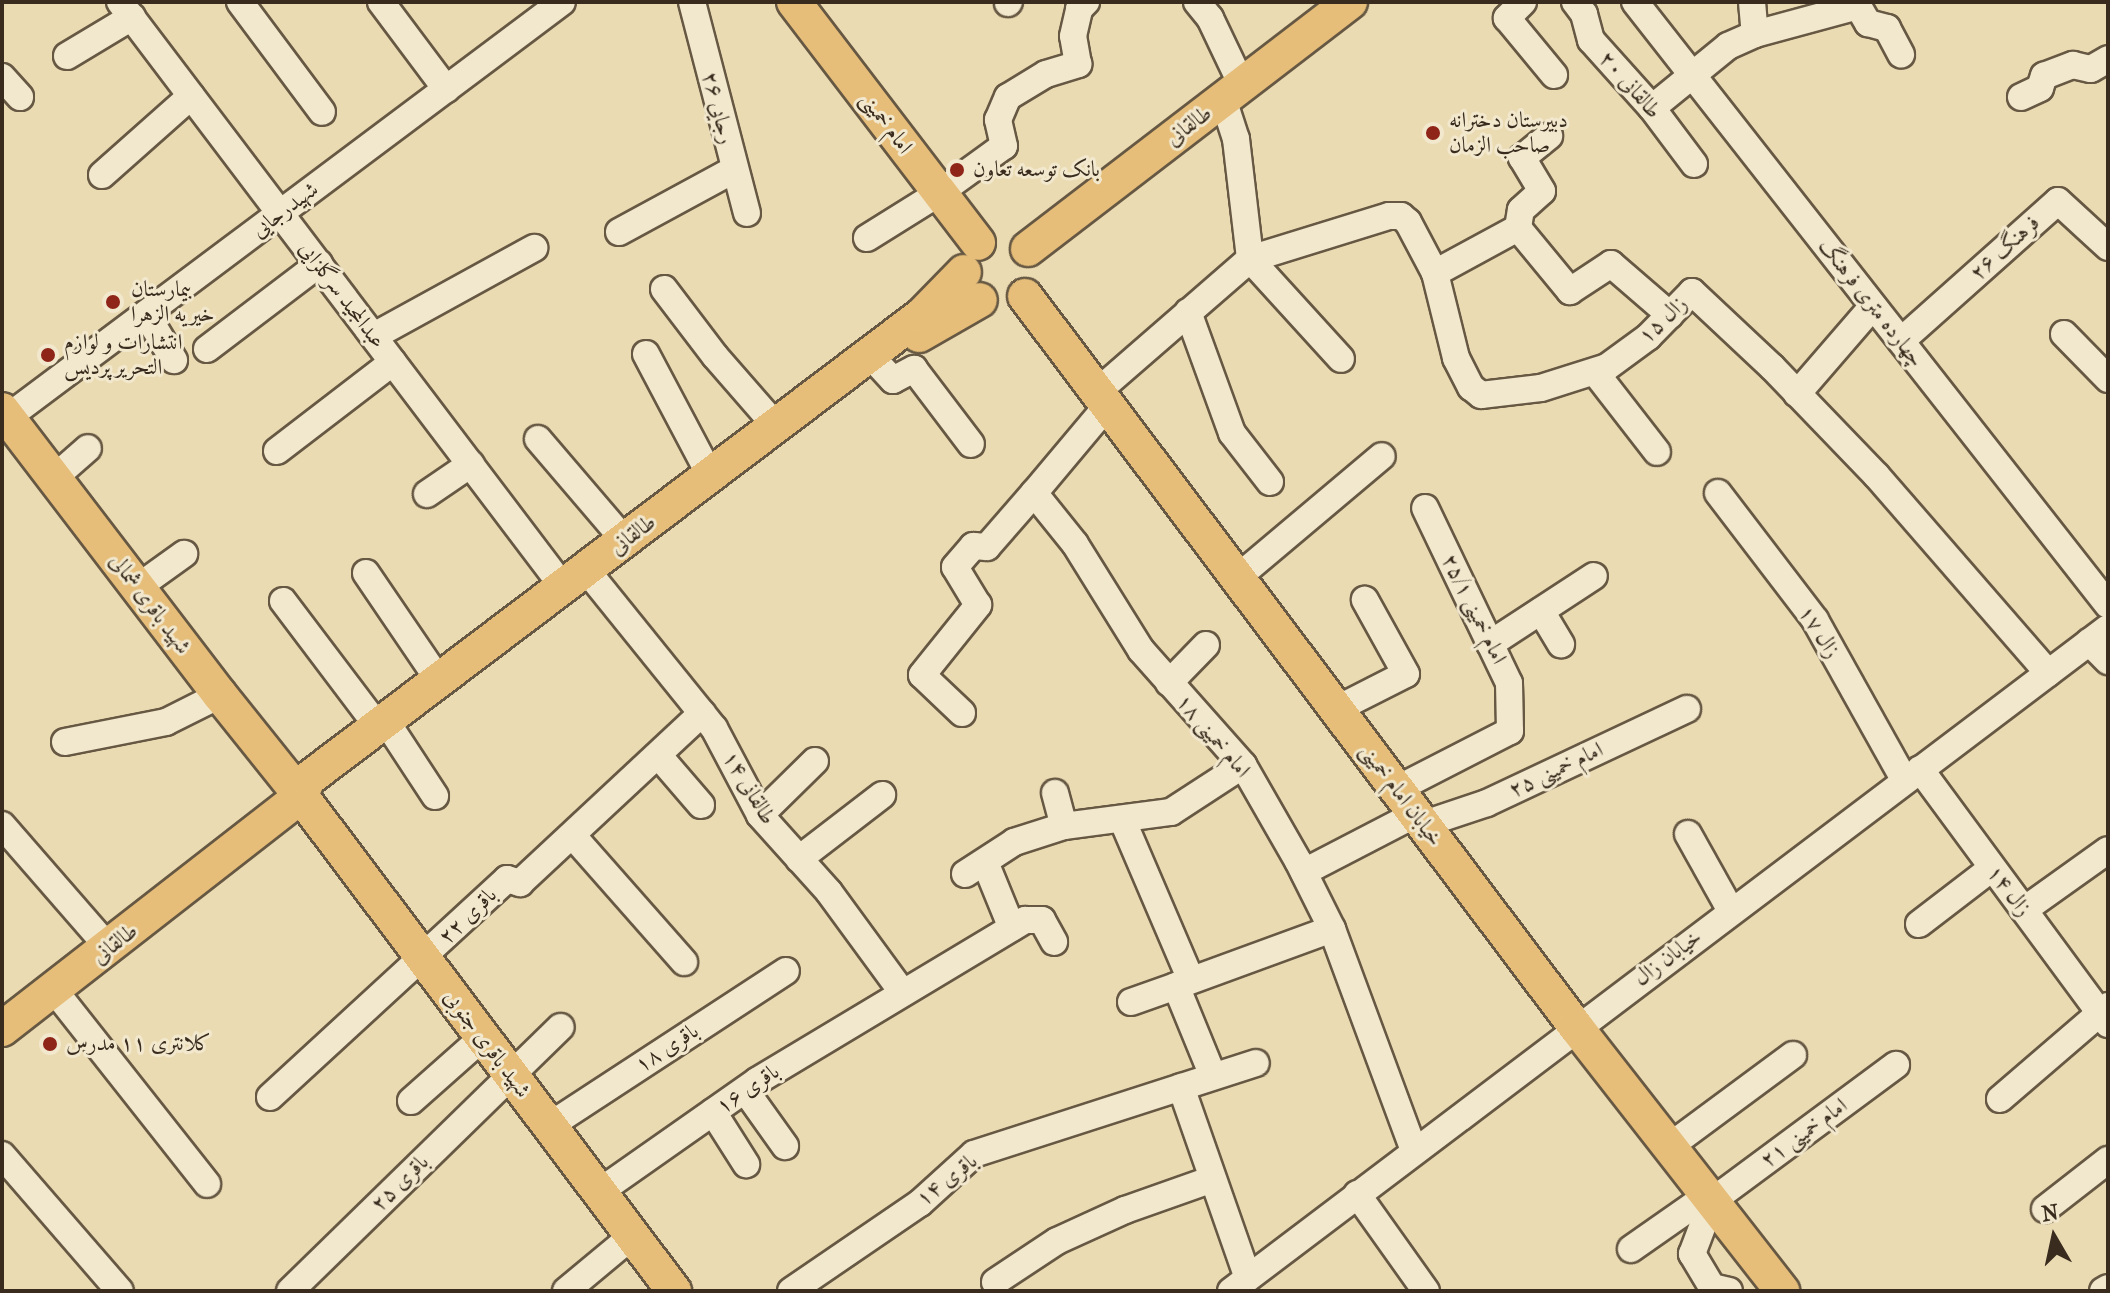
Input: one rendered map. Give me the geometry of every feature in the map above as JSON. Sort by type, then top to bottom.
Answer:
[{"type":"main road","name":"امام خمینی","points":[[794,2],[939,193],[974,272]]},
{"type":"main road","name":"طالقانی","points":[[1028,249],[1350,2]]},
{"type":"main road","points":[[1009,237],[1028,249],[1035,268],[1031,288],[1025,296],[1003,306],[974,272],[987,238],[1009,237]]},
{"type":"main road","name":"طالقانی","points":[[387,731],[930,326],[974,272]]},
{"type":"main road","name":"طالقانی","points":[[5,1020],[54,990],[301,796],[316,794],[440,682],[580,585],[625,541],[974,272]]},
{"type":"main road","name":"خیابان امام خمینی","points":[[1025,296],[1576,1027],[1779,1287]]},
{"type":"main road","name":"شهید باقری شمالی","points":[[5,414],[301,796]]},
{"type":"main road","name":"شهید باقری جنوبی","points":[[301,796],[674,1291]]},
{"type":"street","points":[[381,2],[446,89]]},
{"type":"street","name":"شهیدرجایی","points":[[5,414],[146,314],[562,2]]},
{"type":"street","name":"رجایی ۲۶","points":[[692,2],[733,170],[747,213]]},
{"type":"street","points":[[867,238],[939,193],[1004,146],[998,120],[1008,97],[1046,74],[1078,64],[1073,36],[1079,9],[1086,2]]},
{"type":"street","points":[[1197,2],[1210,18],[1233,92],[1250,259],[1341,359]]},
{"type":"street","points":[[1523,2],[1507,18],[1554,75]]},
{"type":"street","name":"طالقانی ۲۰","points":[[1575,2],[1584,14],[1591,40],[1652,108],[1694,164]]},
{"type":"street","name":"چهارده متری فرهنگ","points":[[1635,2],[2108,605]]},
{"type":"street","points":[[1752,2],[1755,34]]},
{"type":"street","points":[[1652,108],[1728,46],[1755,34],[1857,4],[1868,23],[1887,28],[1901,54]]},
{"type":"street","points":[[252,6],[322,112]]},
{"type":"street","points":[[67,56],[126,10]]},
{"type":"street","name":"عبدالمجید سرگلزایی","points":[[126,10],[471,464],[580,585]]},
{"type":"street","points":[[2021,97],[2040,88],[2044,76],[2073,65],[2091,69],[2108,59]]},
{"type":"street","points":[[2,77],[20,97]]},
{"type":"street","points":[[102,175],[191,96]]},
{"type":"street","points":[[1549,136],[1522,158],[1542,191],[1521,210],[1518,228],[1570,291],[1611,264],[1670,315]]},
{"type":"street","points":[[619,232],[733,170]]},
{"type":"street","name":"فرهنگ ۲۶","points":[[1901,341],[2058,201],[2108,247]]},
{"type":"street","name":"زال ۱۵","points":[[1250,259],[1345,227],[1401,216],[1435,273],[1456,358],[1471,387],[1481,395],[1541,388],[1607,367],[1648,337],[1692,292],[1877,476],[2048,673]]},
{"type":"street","points":[[1435,273],[1518,228]]},
{"type":"street","points":[[374,336],[534,248]]},
{"type":"street","points":[[962,713],[922,675],[978,605],[955,567],[973,546],[987,547],[1034,493],[1102,399],[1188,312],[1250,259]]},
{"type":"street","points":[[207,349],[319,264]]},
{"type":"street","points":[[664,289],[715,356],[776,426]]},
{"type":"street","points":[[1797,394],[1873,306]]},
{"type":"street","points":[[1188,312],[1232,433],[1270,482]]},
{"type":"street","points":[[146,314],[174,360]]},
{"type":"street","points":[[2064,334],[2108,379]]},
{"type":"street","points":[[646,354],[710,475]]},
{"type":"street","points":[[277,451],[393,362]]},
{"type":"street","points":[[878,364],[893,380],[914,369],[971,444]]},
{"type":"street","points":[[1595,372],[1657,452]]},
{"type":"street","points":[[538,439],[625,541]]},
{"type":"street","points":[[54,478],[88,448]]},
{"type":"street","points":[[1237,578],[1382,456]]},
{"type":"street","points":[[427,494],[471,464]]},
{"type":"street","name":"امام خمینی ۱۸","points":[[1034,493],[1075,544],[1141,650],[1243,765],[1304,872],[1332,929],[1414,1151]]},
{"type":"street","name":"زال ۱۷","points":[[1718,493],[1815,620],[1912,775]]},
{"type":"street","name":"امام خمینی ۲۵/۱","points":[[1412,809],[1510,731],[1509,683],[1425,508]]},
{"type":"street","points":[[138,587],[184,554]]},
{"type":"street","points":[[366,573],[440,682]]},
{"type":"street","points":[[1490,644],[1594,576]]},
{"type":"street","name":"طالقانی ۱۴","points":[[580,585],[714,728],[760,815],[829,892],[903,993]]},
{"type":"street","points":[[1337,709],[1406,674],[1365,600]]},
{"type":"street","points":[[283,601],[435,796]]},
{"type":"street","points":[[1541,611],[1561,644]]},
{"type":"street","points":[[2099,635],[2108,661]]},
{"type":"street","name":"خیابان زال","points":[[1239,1284],[2099,635]]},
{"type":"street","points":[[1169,683],[1206,645]]},
{"type":"street","points":[[65,742],[166,722],[220,695]]},
{"type":"street","name":"امام خمینی ۲۵","points":[[1412,809],[1487,803],[1687,709]]},
{"type":"street","name":"باقری ۲۲","points":[[270,1097],[507,879],[520,883],[573,836],[702,713]]},
{"type":"street","points":[[658,755],[701,805]]},
{"type":"street","points":[[760,815],[815,761]]},
{"type":"street","points":[[1054,942],[1042,920],[1025,920],[1012,928],[975,868],[1014,842],[1064,826],[1171,812],[1243,765]]},
{"type":"street","name":"زال ۱۴","points":[[1912,775],[1992,868],[2105,1014]]},
{"type":"street","points":[[1055,793],[1064,826]]},
{"type":"street","points":[[799,859],[882,795]]},
{"type":"street","points":[[1304,872],[1412,809]]},
{"type":"street","points":[[1122,819],[1183,983],[1213,1076]]},
{"type":"street","points":[[2,825],[109,948]]},
{"type":"street","points":[[1688,834],[1731,911]]},
{"type":"street","points":[[573,836],[684,962]]},
{"type":"street","points":[[2024,910],[2108,850]]},
{"type":"street","points":[[1919,924],[1992,868]]},
{"type":"street","name":"باقری ۱۶","points":[[599,1192],[745,1090],[1012,928]]},
{"type":"street","points":[[1131,1002],[1332,929]]},
{"type":"street","name":"باقری ۱۸","points":[[549,1126],[786,971]]},
{"type":"street","points":[[54,990],[207,1184]]},
{"type":"street","points":[[2000,1099],[2105,1014]]},
{"type":"street","name":"باقری ۲۵","points":[[290,1291],[561,1027]]},
{"type":"street","points":[[411,1101],[482,1038]]},
{"type":"street","points":[[1670,1146],[1793,1055]]},
{"type":"street","name":"باقری ۱۴","points":[[791,1291],[920,1203],[974,1154],[1256,1063]]},
{"type":"street","name":"امام خمینی ۲۱","points":[[1631,1249],[1710,1198],[1896,1065]]},
{"type":"street","points":[[1181,1087],[1213,1179],[1239,1284]]},
{"type":"street","points":[[745,1090],[785,1146]]},
{"type":"street","points":[[713,1112],[746,1164]]},
{"type":"street","points":[[2,1155],[120,1291]]},
{"type":"street","points":[[2045,1209],[2108,1160]]},
{"type":"street","points":[[995,1282],[1057,1241],[1125,1210],[1213,1179]]},
{"type":"street","points":[[1357,1194],[1426,1291]]},
{"type":"street","points":[[1710,1198],[1692,1254],[1712,1287],[1729,1291]]},
{"type":"street","points":[[566,1291],[632,1236]]},
{"type":"street","points":[[1737,1291],[1757,1283],[1779,1287]]},
{"type":"place","name":"دبیرستان دخترانه صاحب الزمان","points":[[1433,133]]},
{"type":"place","name":"بانک توسعه تعاون","points":[[957,170]]},
{"type":"place","name":"بیمارستان خیریه الزهرا","points":[[113,302]]},
{"type":"place","name":"انتشارات و لوازم التحریر پردیس","points":[[48,355]]},
{"type":"place","name":"کلانتری ۱۱ مدرس","points":[[50,1044]]}]
